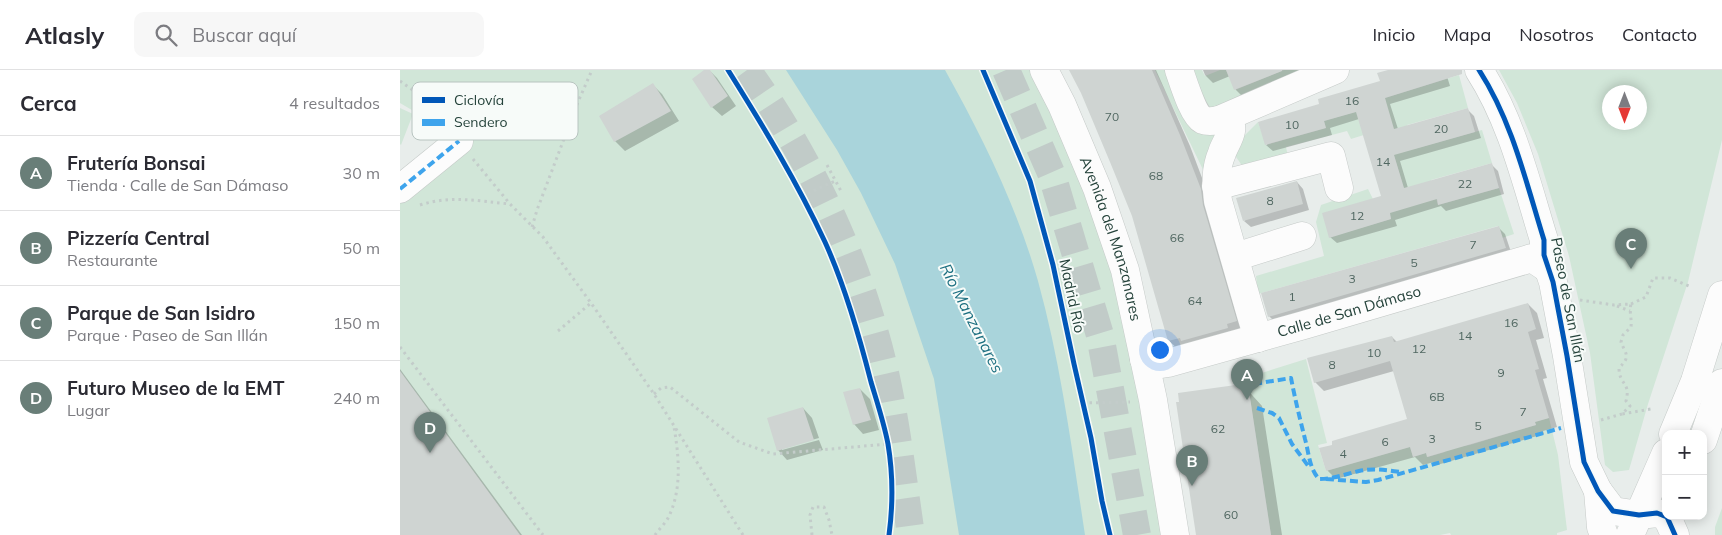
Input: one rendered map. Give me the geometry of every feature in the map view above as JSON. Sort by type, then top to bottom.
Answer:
[{"type":"street","name":"Avenida del Manzanares","points":[[1044,70],[1062,105],[1097,188],[1125,270],[1153,400],[1175,535]]},
{"type":"street","points":[[1179,70],[1196,113],[1202,120],[1227,120],[1231,124],[1231,131],[1216,169],[1216,186],[1218,201],[1258,338]]},
{"type":"street","points":[[1219,120],[1336,70]]},
{"type":"street","name":"Paseo de San Illán","points":[[1479,70],[1513,140],[1568,356],[1582,456],[1586,467],[1598,492],[1613,511],[1634,525],[1657,513],[1667,517],[1676,535]]},
{"type":"street","points":[[407,198],[459,141]]},
{"type":"street","points":[[1216,186],[1331,156],[1339,188]]},
{"type":"street","points":[[1235,257],[1302,236]]},
{"type":"street","name":"Calle de San Dámaso","points":[[1144,359],[1155,364],[1168,363],[1542,256]]},
{"type":"street","points":[[1675,430],[1694,381],[1722,295]]},
{"type":"street","points":[[1706,430],[1722,383]]},
{"type":"street","points":[[1634,525],[1662,462]]},
{"type":"street","name":"Paseo de San Illán","points":[[1598,492],[1601,526],[1604,535]]},
{"type":"street","points":[[1676,535],[1680,520]]},
{"type":"path","points":[[578,102],[592,70]]},
{"type":"path","points":[[400,81],[412,90]]},
{"type":"path","points":[[532,227],[563,140]]},
{"type":"path","points":[[459,141],[510,204],[542,237],[591,304],[654,394],[743,535]]},
{"type":"path","points":[[827,165],[841,191]]},
{"type":"path","points":[[802,196],[835,181]]},
{"type":"path","points":[[798,188],[806,204]]},
{"type":"path","points":[[407,198],[476,199],[510,204]]},
{"type":"path","points":[[1614,305],[1631,304],[1646,297],[1653,278],[1670,278],[1691,287]]},
{"type":"path","points":[[1575,299],[1614,305],[1630,311]]},
{"type":"path","points":[[558,331],[591,304]]},
{"type":"path","points":[[1631,304],[1631,327],[1623,335],[1620,342],[1627,354],[1626,360],[1619,368],[1619,376],[1627,387],[1626,401],[1634,412]]},
{"type":"path","points":[[400,346],[543,535]]},
{"type":"path","points":[[654,394],[661,388],[670,387],[739,442],[772,454],[888,444]]},
{"type":"path","points":[[1081,396],[1085,412]]},
{"type":"path","points":[[1083,403],[1133,402]]},
{"type":"path","points":[[1622,414],[1630,406]]},
{"type":"path","points":[[1595,422],[1622,414],[1651,409]]},
{"type":"path","points":[[655,535],[668,517],[676,495],[679,452],[674,425]]},
{"type":"path","points":[[885,435],[888,452]]},
{"type":"path","points":[[812,535],[810,515],[813,507],[818,506],[824,508],[832,535]]},
{"type":"green space","points":[[400,70],[1034,70],[1114,262],[1168,535],[520,535],[400,371],[400,174],[441,140],[578,140],[578,82],[412,82],[412,110],[400,103]]},
{"type":"green space","points":[[1155,70],[1172,70],[1218,126],[1206,176]]},
{"type":"green space","points":[[1185,70],[1202,70],[1205,76],[1220,70],[1226,70],[1235,90],[1284,70],[1323,70],[1212,115]]},
{"type":"green space","points":[[1499,70],[1722,70],[1722,140],[1688,282],[1648,404],[1629,470],[1613,472],[1605,465],[1590,353],[1569,256],[1538,154],[1517,103]]},
{"type":"green space","points":[[1459,75],[1468,108],[1407,125],[1414,149],[1482,130],[1492,163],[1431,180],[1438,205],[1499,188],[1514,234],[1502,238],[1498,226],[1258,294],[1256,276],[1324,256],[1316,222],[1321,205],[1368,189],[1373,199],[1330,237],[1391,219],[1384,195],[1404,189],[1386,128],[1351,139],[1347,131],[1286,147],[1288,157],[1243,167],[1234,154],[1244,136],[1258,122],[1266,145],[1326,128],[1324,121],[1386,103],[1385,98]]},
{"type":"green space","points":[[400,108],[412,114],[412,117],[400,144]]},
{"type":"green space","points":[[1306,359],[1327,443],[1318,445],[1326,471],[1410,447],[1413,457],[1426,453],[1428,457],[1445,452],[1444,449],[1470,445],[1536,425],[1535,422],[1549,418],[1558,455],[1567,530],[1557,533],[1557,535],[1451,535],[1450,533],[1440,535],[1271,535],[1249,391],[1245,392],[1243,384],[1249,377]]},
{"type":"green space","points":[[1722,508],[1722,535],[1715,535],[1715,527]]},
{"type":"water","name":"Río Manzanares","points":[[786,70],[945,70],[998,172],[1020,226],[1038,281],[1060,375],[1085,535],[959,535],[934,379],[895,264],[861,193],[837,150]]},
{"type":"building","points":[[704,70],[710,70],[728,96],[711,108],[692,79]]},
{"type":"building","points":[[1069,70],[1152,70],[1201,189],[1203,205],[1237,321],[1227,324],[1228,328],[1181,341],[1180,338],[1168,341],[1132,216],[1081,93]]},
{"type":"building","points":[[1226,70],[1282,70],[1282,71],[1234,90]]},
{"type":"building","points":[[1388,70],[1462,70],[1462,74],[1385,98],[1394,129],[1468,108],[1475,132],[1394,155],[1404,188],[1492,163],[1499,188],[1438,205],[1437,199],[1390,213],[1391,219],[1329,238],[1322,213],[1381,196],[1356,112],[1324,121],[1326,128],[1265,145],[1258,122],[1319,104],[1318,99],[1380,81],[1377,73]]},
{"type":"building","points":[[653,83],[671,111],[614,142],[599,116]]},
{"type":"building","points":[[1297,181],[1303,204],[1243,221],[1236,198]]},
{"type":"building","points":[[1499,226],[1506,248],[1268,317],[1261,293]]},
{"type":"building","points":[[1528,303],[1536,329],[1528,332],[1539,369],[1535,370],[1549,418],[1535,422],[1536,425],[1427,457],[1426,453],[1413,457],[1410,447],[1326,471],[1319,448],[1332,445],[1332,441],[1407,419],[1390,361],[1314,383],[1307,358],[1392,336],[1394,342]]},
{"type":"building","points":[[400,371],[520,535],[400,535]]},
{"type":"building","points":[[1243,384],[1245,392],[1249,391],[1271,535],[1196,535],[1176,402],[1179,402],[1178,393]]},
{"type":"building","points":[[860,388],[871,420],[853,425],[843,392]]},
{"type":"building","points":[[803,407],[814,440],[777,451],[767,418]]},
{"type":"tunnel","points":[[747,70],[768,100],[806,163],[838,231],[865,300],[887,383],[911,535]]},
{"type":"tunnel","points":[[1006,70],[1052,175],[1100,335],[1137,535]]},
{"type":"marked path","points":[[400,189],[459,141]]},
{"type":"marked path","points":[[1254,384],[1291,378],[1310,460],[1313,470],[1319,479],[1369,470],[1400,472]]},
{"type":"marked path","points":[[1257,408],[1272,413],[1279,418],[1292,444],[1309,467]]},
{"type":"marked path","points":[[1326,479],[1366,482],[1378,480],[1561,428]]},
{"type":"cycle path","points":[[728,70],[767,133],[803,198],[825,242],[845,293],[862,346],[888,444],[892,490],[889,535]]},
{"type":"cycle path","name":"Madrid Río","points":[[983,70],[1030,181],[1053,265],[1110,535]]},
{"type":"cycle path","points":[[1479,70],[1501,110],[1517,152],[1544,240],[1544,255],[1553,282],[1584,462],[1598,491],[1613,511],[1639,515],[1657,513],[1667,517],[1675,535]]},
{"type":"place","name":"Parque de San Isidro","points":[[1631,269]]},
{"type":"place","name":"Frutería Bonsai","points":[[1247,400]]},
{"type":"place","name":"Futuro Museo de la EMT","points":[[430,453]]},
{"type":"place","name":"Pizzería Central","points":[[1192,486]]}]
